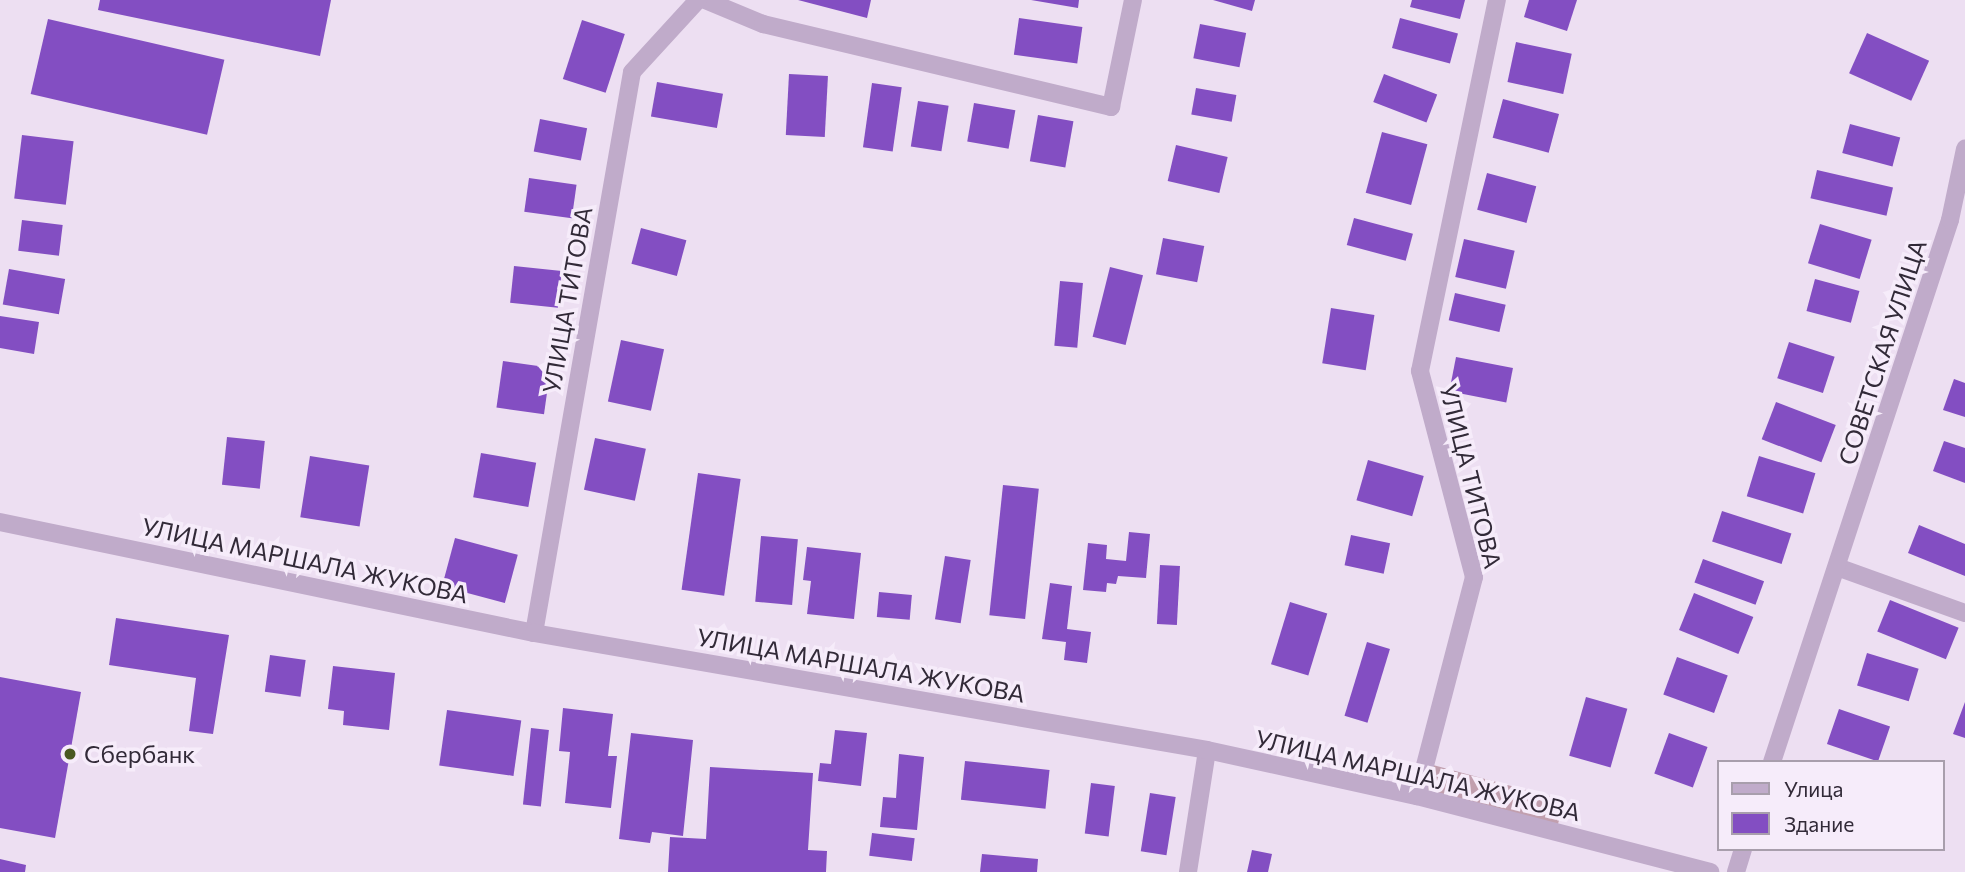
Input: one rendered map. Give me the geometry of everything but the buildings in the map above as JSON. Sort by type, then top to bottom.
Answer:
[{"type":"street","name":"УЛИЦА ТИТОВА","points":[[534,633],[632,72],[698,0]]},
{"type":"street","points":[[705,0],[764,24],[1111,107],[1133,0]]},
{"type":"street","name":"УЛИЦА ТИТОВА","points":[[1417,796],[1474,577],[1420,371],[1497,0]]},
{"type":"street","name":"СОВЕТСКАЯ УЛИЦА","points":[[1773,760],[1950,220],[1965,149]]},
{"type":"street","name":"УЛИЦА МАРШАЛА ЖУКОВА","points":[[0,522],[534,633],[1207,751],[1417,796],[1710,872]]},
{"type":"street","points":[[1837,567],[1965,612]]},
{"type":"street","points":[[1188,872],[1207,751]]},
{"type":"street","points":[[1736,872],[1743,851]]},
{"type":"shaded area","points":[[1433,765],[1564,800],[1557,827],[1426,792]]},
{"type":"place","name":"Сбербанк","points":[[70,754]]}]
